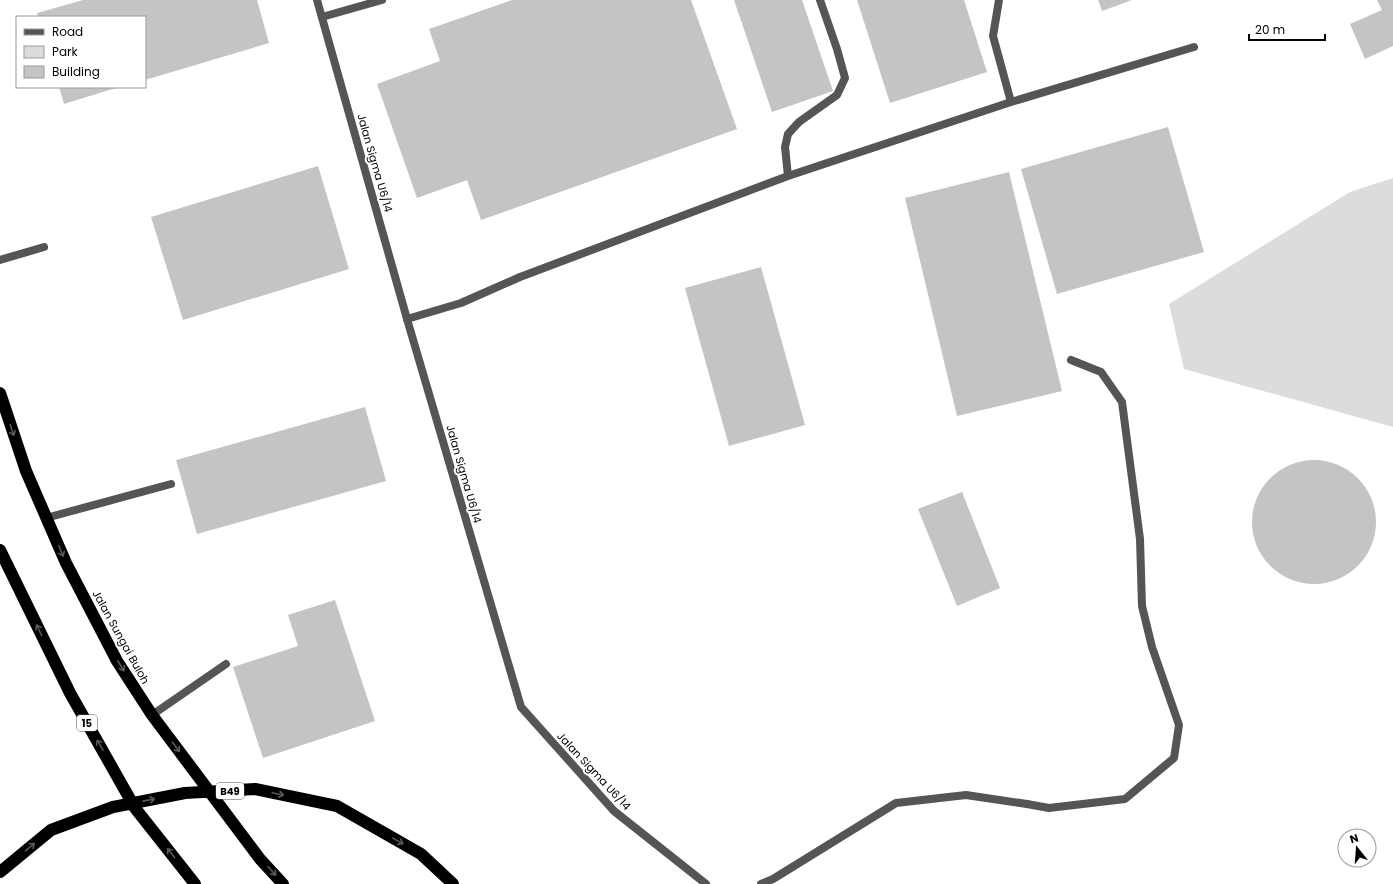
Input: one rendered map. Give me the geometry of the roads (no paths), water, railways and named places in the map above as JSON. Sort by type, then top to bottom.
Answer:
[{"type":"highway","name":"Jalan Sungai Buloh","points":[[0,393],[26,471],[46,518],[66,563],[118,661],[152,715],[260,859],[283,884]]},
{"type":"highway","name":"15","points":[[0,550],[70,693],[135,808],[195,884]]},
{"type":"highway","name":"B49","points":[[0,872],[51,830],[113,807],[185,793],[256,789],[337,806],[421,854],[454,884]]},
{"type":"street","name":"Jalan Sigma U6/14","points":[[317,0],[407,319],[521,707],[614,810],[706,884]]},
{"type":"street","points":[[322,17],[382,0]]},
{"type":"street","points":[[788,176],[785,147],[788,134],[799,122],[837,95],[845,78],[837,49],[820,0]]},
{"type":"street","points":[[999,0],[993,36],[1011,102]]},
{"type":"street","points":[[407,319],[461,303],[520,277],[788,176],[1011,102],[1194,47]]},
{"type":"street","points":[[0,260],[44,248]]},
{"type":"street","points":[[761,884],[773,879],[896,803],[966,795],[1049,808],[1125,799],[1174,758],[1179,725],[1152,647],[1142,606],[1140,539],[1122,402],[1101,372],[1071,360]]},
{"type":"street","points":[[46,518],[171,484]]},
{"type":"street","points":[[152,715],[226,664]]}]
